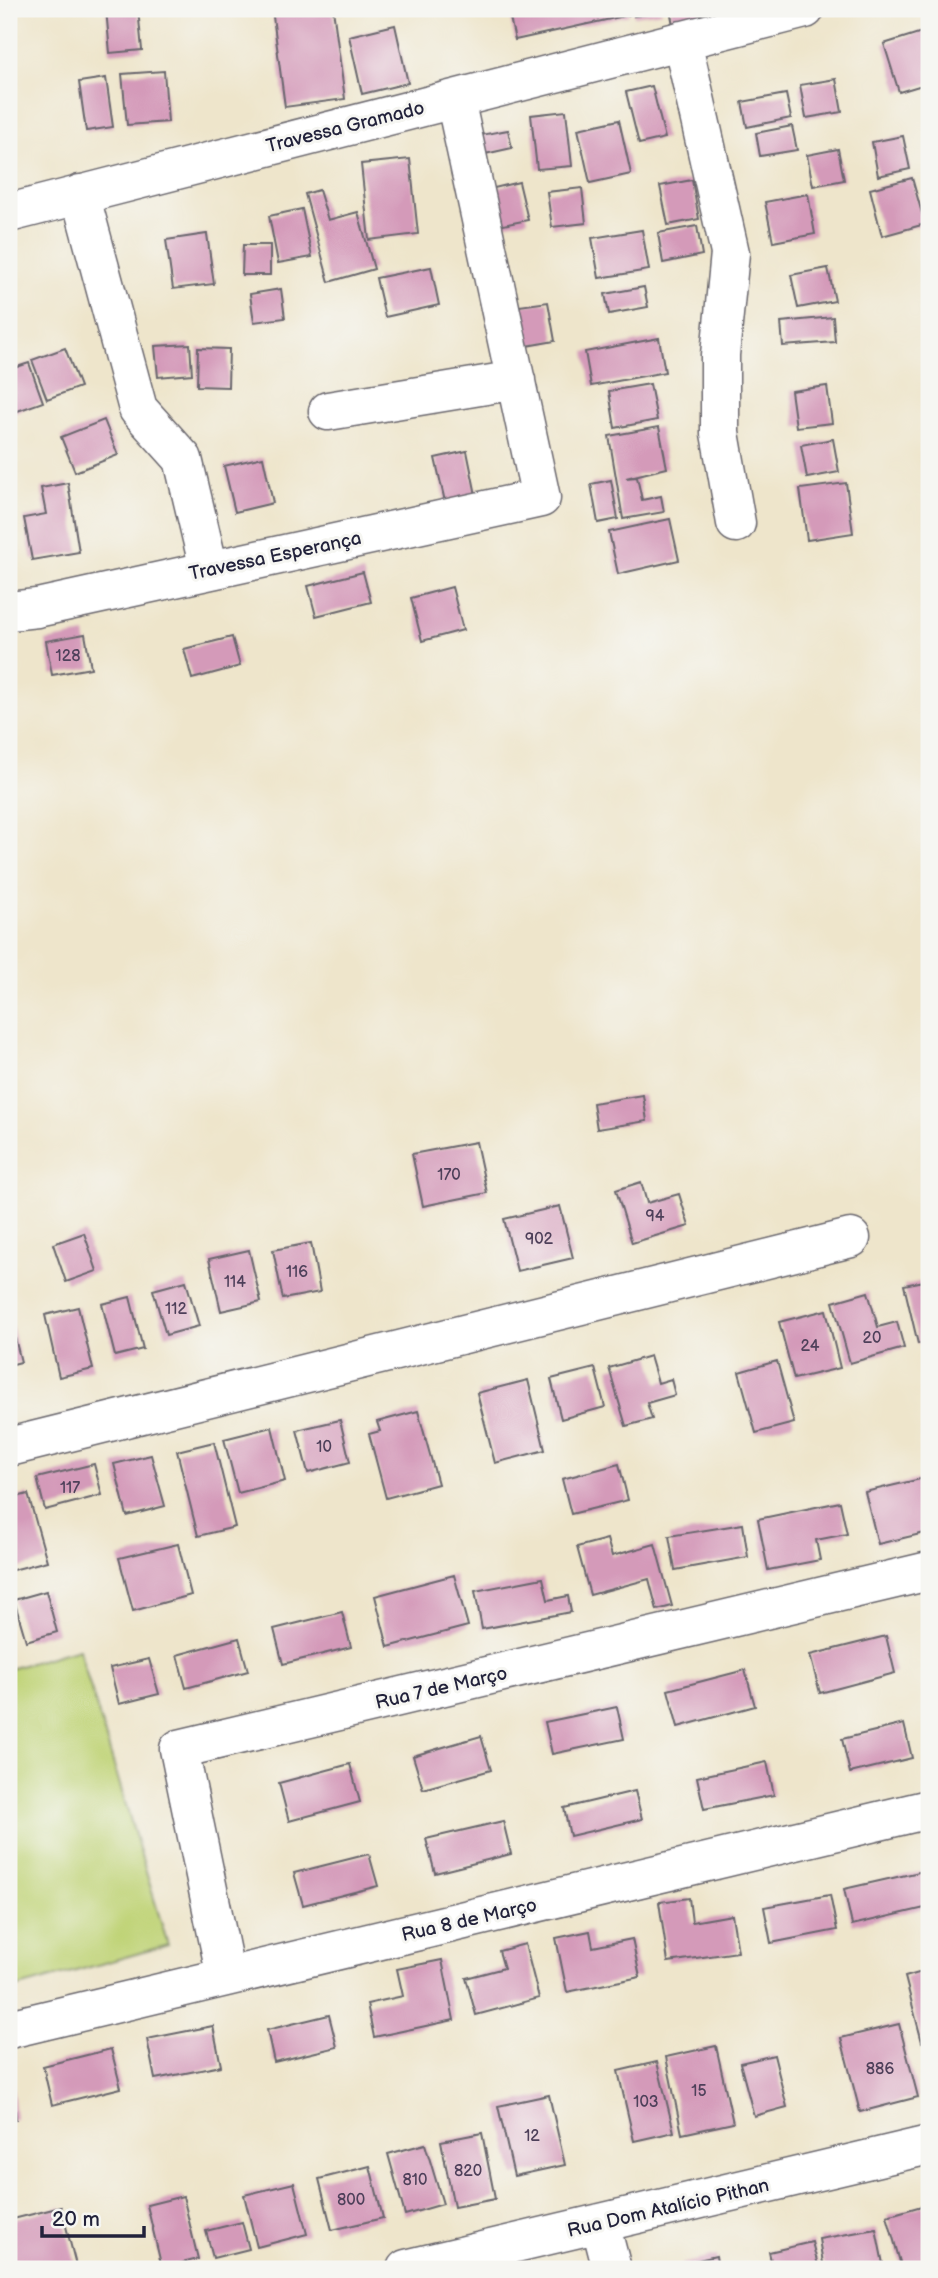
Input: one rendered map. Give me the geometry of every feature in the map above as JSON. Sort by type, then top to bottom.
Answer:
[{"type":"street","name":"Travessa Gramado","points":[[9,213],[805,9]]},
{"type":"street","points":[[682,40],[730,253],[720,355],[720,433],[736,523]]},
{"type":"street","points":[[328,411],[516,380],[455,99]]},
{"type":"street","points":[[80,194],[138,409],[183,459],[209,569]]},
{"type":"street","name":"Travessa Esperança","points":[[9,611],[37,608],[541,498],[516,380]]},
{"type":"street","points":[[9,1447],[850,1238]]},
{"type":"street","name":"Rua 7 de Março","points":[[226,1977],[179,1749],[929,1571]]},
{"type":"street","name":"Rua 8 de Março","points":[[9,2029],[929,1809]]},
{"type":"street","name":"Rua Dom Atalício Pithan","points":[[406,2269],[929,2145]]},
{"type":"street","points":[[600,2223],[612,2269]]},
{"type":"green space","points":[[79,1649],[168,1945],[9,1990],[9,1669]]},
{"type":"building","points":[[106,9],[138,9],[142,50],[110,53]]},
{"type":"building","points":[[272,9],[333,9],[345,99],[285,107]]},
{"type":"building","points":[[508,9],[628,9],[629,15],[515,40]]},
{"type":"building","points":[[633,9],[661,9],[662,12],[634,16]]},
{"type":"building","points":[[670,9],[701,9],[703,20],[673,25]]},
{"type":"building","points":[[395,25],[408,83],[362,94],[349,36]]},
{"type":"building","points":[[928,30],[929,83],[899,92],[884,44]]},
{"type":"building","points":[[164,71],[168,122],[127,125],[122,74]]},
{"type":"building","points":[[106,78],[113,127],[86,131],[79,82]]},
{"type":"building","points":[[836,79],[842,112],[806,118],[800,85]]},
{"type":"building","points":[[652,86],[665,138],[639,144],[626,92]]},
{"type":"building","points":[[786,94],[791,118],[747,127],[742,102]]},
{"type":"building","points":[[566,111],[572,166],[537,169],[531,115]]},
{"type":"building","points":[[619,120],[631,174],[590,183],[578,129]]},
{"type":"building","points":[[792,126],[797,150],[760,156],[756,133]]},
{"type":"building","points":[[508,130],[512,148],[485,154],[481,135]]},
{"type":"building","points":[[903,136],[910,169],[878,176],[872,142]]},
{"type":"building","points":[[838,149],[844,180],[813,186],[807,155]]},
{"type":"building","points":[[410,159],[418,234],[369,240],[361,164]]},
{"type":"building","points":[[912,178],[925,224],[882,236],[870,189]]},
{"type":"building","points":[[692,180],[699,219],[668,225],[660,186]]},
{"type":"building","points":[[519,182],[528,220],[498,226],[490,189]]},
{"type":"building","points":[[582,188],[586,223],[552,227],[547,192]]},
{"type":"building","points":[[319,190],[328,220],[358,212],[374,269],[329,282],[305,194]]},
{"type":"building","points":[[808,194],[815,234],[773,242],[765,202]]},
{"type":"building","points":[[302,209],[312,257],[278,263],[269,216]]},
{"type":"building","points":[[697,226],[702,255],[663,263],[658,233]]},
{"type":"building","points":[[642,230],[649,270],[599,278],[592,238]]},
{"type":"building","points":[[207,234],[214,284],[173,289],[166,240]]},
{"type":"building","points":[[243,245],[270,245],[270,275],[242,275]]},
{"type":"building","points":[[431,267],[439,305],[385,317],[376,278]]},
{"type":"building","points":[[828,268],[835,301],[798,308],[791,275]]},
{"type":"building","points":[[644,287],[648,307],[609,314],[605,294]]},
{"type":"building","points":[[281,289],[285,318],[254,322],[250,294]]},
{"type":"building","points":[[548,302],[555,341],[526,346],[519,306]]},
{"type":"building","points":[[833,317],[835,342],[783,346],[781,322]]},
{"type":"building","points":[[659,338],[665,372],[591,386],[585,352]]},
{"type":"building","points":[[190,344],[192,374],[158,377],[155,346]]},
{"type":"building","points":[[65,348],[80,387],[47,399],[32,360]]},
{"type":"building","points":[[198,348],[229,349],[228,387],[197,386]]},
{"type":"building","points":[[9,362],[11,369],[29,363],[43,402],[9,414]]},
{"type":"building","points":[[650,384],[657,420],[615,428],[609,391]]},
{"type":"building","points":[[827,386],[832,423],[796,427],[791,391]]},
{"type":"building","points":[[104,420],[118,455],[75,472],[61,437]]},
{"type":"building","points":[[659,427],[667,468],[626,478],[637,477],[642,500],[661,496],[664,512],[623,519],[609,436]]},
{"type":"building","points":[[833,439],[839,472],[807,478],[801,445]]},
{"type":"building","points":[[467,451],[477,500],[446,506],[435,458]]},
{"type":"building","points":[[263,457],[273,503],[235,512],[224,466]]},
{"type":"building","points":[[611,480],[618,519],[598,523],[591,484]]},
{"type":"building","points":[[68,483],[79,552],[32,560],[24,518],[46,514],[41,488]]},
{"type":"building","points":[[846,483],[853,533],[807,540],[800,489]]},
{"type":"building","points":[[670,519],[679,560],[618,574],[609,532]]},
{"type":"building","points":[[363,572],[371,602],[316,616],[308,586]]},
{"type":"building","points":[[452,587],[463,630],[422,641],[411,598]]},
{"type":"building","points":[[85,634],[91,668],[52,675],[46,641]]},
{"type":"building","points":[[232,637],[240,666],[192,679],[184,649]]},
{"type":"building","points":[[643,1095],[647,1121],[597,1129],[593,1103]]},
{"type":"building","points":[[476,1142],[487,1193],[423,1206],[412,1154]]},
{"type":"building","points":[[641,1182],[647,1203],[679,1194],[689,1226],[632,1243],[616,1190]]},
{"type":"building","points":[[560,1206],[573,1258],[517,1271],[504,1219]]},
{"type":"building","points":[[84,1233],[97,1271],[66,1282],[53,1244]]},
{"type":"building","points":[[311,1243],[320,1292],[283,1299],[273,1250]]},
{"type":"building","points":[[249,1250],[261,1302],[221,1311],[209,1259]]},
{"type":"building","points":[[929,1280],[929,1341],[918,1344],[904,1285]]},
{"type":"building","points":[[186,1281],[199,1326],[166,1335],[153,1290]]},
{"type":"building","points":[[868,1292],[878,1327],[897,1322],[904,1348],[850,1363],[833,1302]]},
{"type":"building","points":[[130,1297],[143,1349],[115,1356],[102,1304]]},
{"type":"building","points":[[78,1307],[93,1369],[59,1377],[45,1315]]},
{"type":"building","points":[[826,1310],[840,1368],[794,1379],[779,1322]]},
{"type":"building","points":[[9,1322],[21,1362],[9,1365]]},
{"type":"building","points":[[650,1356],[658,1383],[671,1379],[675,1395],[647,1403],[652,1419],[626,1426],[609,1368]]},
{"type":"building","points":[[777,1361],[794,1423],[756,1433],[739,1372]]},
{"type":"building","points":[[595,1368],[605,1407],[561,1419],[551,1379]]},
{"type":"building","points":[[528,1380],[545,1450],[495,1463],[477,1393]]},
{"type":"building","points":[[418,1411],[438,1484],[386,1498],[369,1434],[380,1431],[377,1422]]},
{"type":"building","points":[[340,1420],[350,1462],[308,1473],[297,1430]]},
{"type":"building","points":[[272,1427],[285,1481],[238,1493],[224,1439]]},
{"type":"building","points":[[214,1442],[235,1527],[198,1536],[177,1451]]},
{"type":"building","points":[[151,1455],[165,1506],[127,1516],[114,1464]]},
{"type":"building","points":[[94,1464],[102,1495],[45,1510],[37,1478]]},
{"type":"building","points":[[619,1464],[628,1500],[571,1514],[562,1479]]},
{"type":"building","points":[[929,1477],[929,1532],[878,1544],[865,1492]]},
{"type":"building","points":[[28,1494],[47,1561],[9,1571],[9,1499]]},
{"type":"building","points":[[840,1502],[847,1534],[816,1540],[820,1560],[768,1570],[758,1519]]},
{"type":"building","points":[[743,1524],[748,1557],[675,1570],[669,1536]]},
{"type":"building","points":[[607,1539],[612,1556],[655,1544],[672,1606],[657,1610],[649,1579],[590,1595],[577,1547]]},
{"type":"building","points":[[178,1544],[191,1595],[133,1611],[119,1558]]},
{"type":"building","points":[[454,1575],[468,1626],[388,1647],[375,1596]]},
{"type":"building","points":[[543,1578],[548,1600],[568,1596],[571,1612],[482,1629],[475,1591]]},
{"type":"building","points":[[46,1591],[57,1632],[26,1641],[14,1600]]},
{"type":"building","points":[[342,1612],[351,1647],[283,1664],[274,1629]]},
{"type":"building","points":[[886,1636],[895,1673],[820,1693],[810,1655]]},
{"type":"building","points":[[239,1638],[248,1671],[186,1688],[177,1655]]},
{"type":"building","points":[[149,1659],[159,1694],[119,1704],[110,1668]]},
{"type":"building","points":[[745,1670],[755,1706],[678,1727],[668,1690]]},
{"type":"building","points":[[617,1707],[624,1739],[552,1754],[545,1722]]},
{"type":"building","points":[[904,1724],[912,1758],[850,1773],[842,1739]]},
{"type":"building","points":[[481,1736],[491,1770],[423,1789],[413,1756]]},
{"type":"building","points":[[767,1762],[774,1795],[704,1809],[697,1777]]},
{"type":"building","points":[[350,1764],[360,1802],[289,1821],[279,1783]]},
{"type":"building","points":[[635,1791],[642,1819],[570,1836],[564,1808]]},
{"type":"building","points":[[503,1821],[511,1854],[435,1873],[426,1839]]},
{"type":"building","points":[[369,1854],[378,1886],[303,1905],[294,1873]]},
{"type":"building","points":[[928,1870],[929,1907],[852,1925],[844,1889]]},
{"type":"building","points":[[830,1895],[837,1930],[771,1943],[764,1907]]},
{"type":"building","points":[[689,1898],[692,1922],[732,1915],[738,1952],[668,1962],[659,1902]]},
{"type":"building","points":[[590,1931],[593,1947],[632,1939],[640,1977],[567,1992],[556,1938]]},
{"type":"building","points":[[525,1944],[539,1998],[476,2015],[466,1978],[504,1968],[499,1951]]},
{"type":"building","points":[[442,1960],[454,2020],[374,2037],[367,2004],[403,1996],[397,1969]]},
{"type":"building","points":[[929,1970],[929,2040],[922,2042],[905,1977]]},
{"type":"building","points":[[329,2015],[337,2047],[274,2062],[267,2030]]},
{"type":"building","points":[[899,2024],[918,2097],[860,2112],[841,2038]]},
{"type":"building","points":[[213,2026],[221,2066],[155,2079],[147,2039]]},
{"type":"building","points":[[716,2046],[733,2123],[682,2134],[666,2057]]},
{"type":"building","points":[[111,2049],[121,2088],[52,2105],[43,2066]]},
{"type":"building","points":[[774,2055],[787,2107],[754,2116],[740,2063]]},
{"type":"building","points":[[657,2062],[674,2132],[634,2141],[618,2071]]},
{"type":"building","points":[[9,2079],[12,2079],[16,2119],[9,2120]]},
{"type":"building","points":[[549,2095],[565,2165],[514,2176],[498,2106]]},
{"type":"building","points":[[482,2133],[495,2199],[454,2207],[441,2141]]},
{"type":"building","points":[[425,2144],[443,2204],[405,2215],[388,2154]]},
{"type":"building","points":[[370,2166],[383,2218],[332,2230],[319,2179]]},
{"type":"building","points":[[294,2183],[307,2234],[257,2247],[244,2195]]},
{"type":"building","points":[[183,2196],[198,2259],[162,2268],[147,2205]]},
{"type":"building","points":[[925,2205],[929,2222],[929,2269],[902,2269],[887,2216]]},
{"type":"building","points":[[61,2207],[77,2269],[12,2269],[9,2257],[9,2220]]},
{"type":"building","points":[[242,2222],[249,2249],[213,2258],[206,2231]]},
{"type":"building","points":[[876,2229],[884,2269],[824,2269],[819,2239]]},
{"type":"building","points":[[812,2242],[819,2269],[773,2269],[769,2252]]},
{"type":"building","points":[[716,2256],[718,2269],[682,2269],[681,2264]]}]
